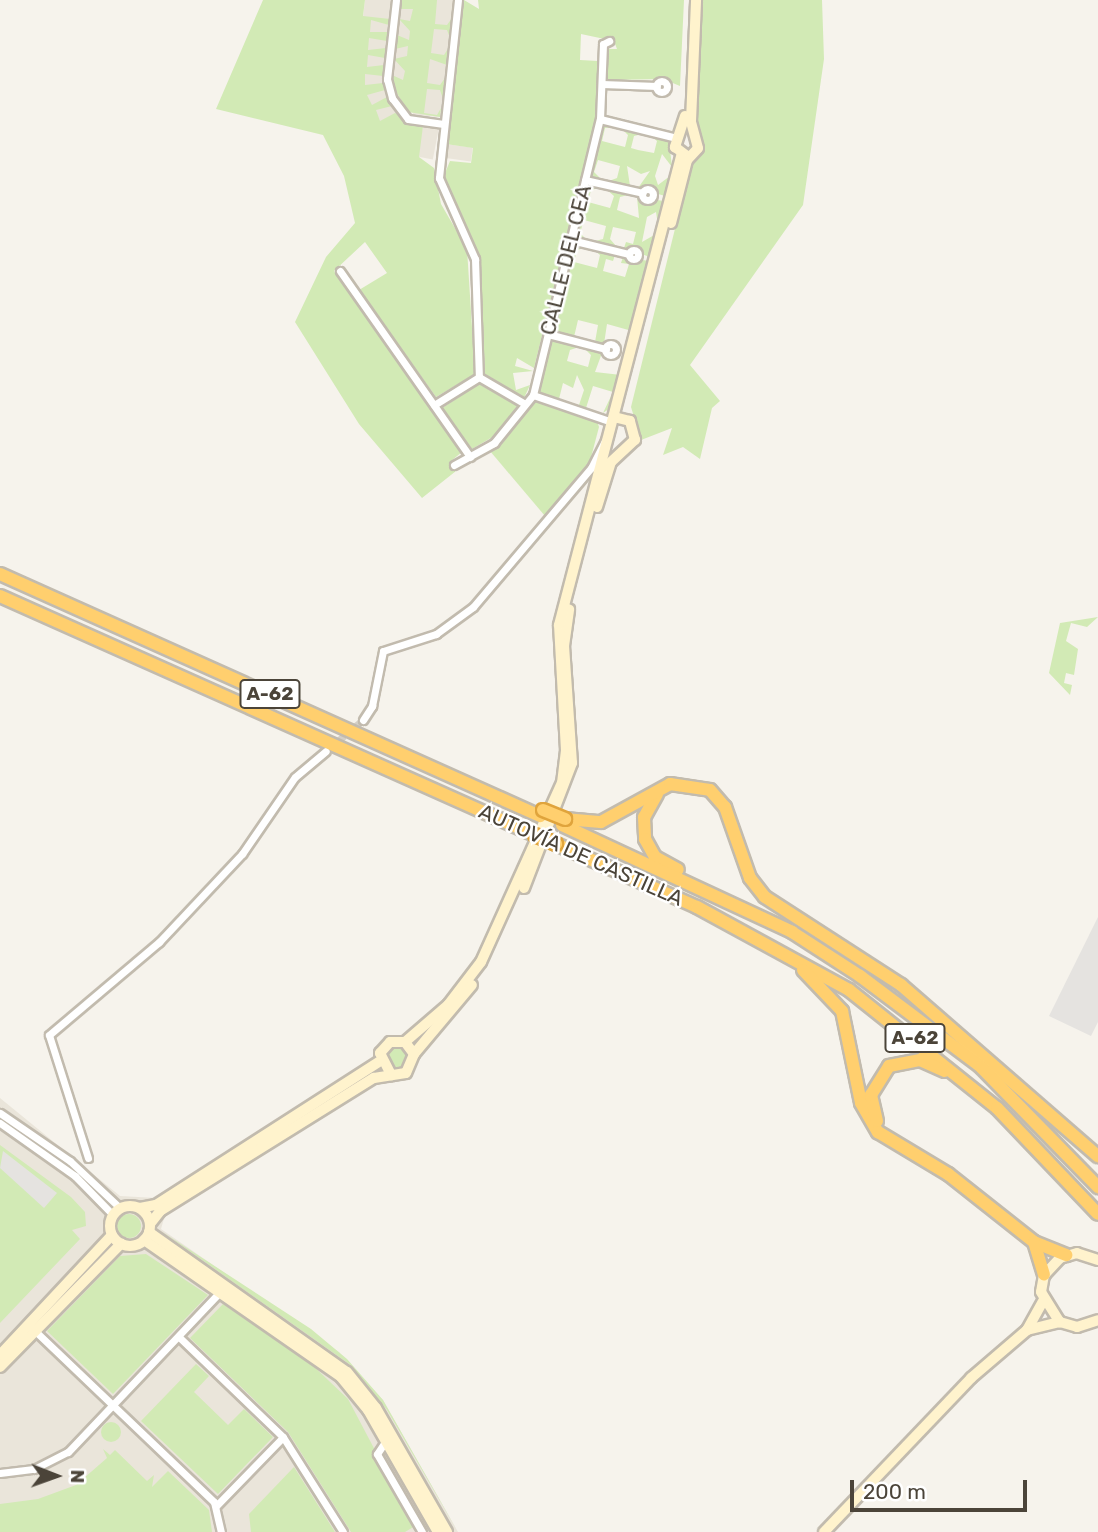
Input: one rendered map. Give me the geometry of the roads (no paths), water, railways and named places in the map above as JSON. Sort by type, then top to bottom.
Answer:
[{"type":"highway","name":"AUTOVÍA DE CASTILLA","points":[[0,574],[481,789],[564,822],[792,932],[917,1016],[981,1067],[1098,1187]]},
{"type":"highway","name":"AUTOVÍA DE CASTILLA","points":[[0,596],[697,907],[849,990],[998,1108],[1098,1214]]},
{"type":"highway","points":[[564,822],[601,822],[663,788],[691,782],[710,789],[725,807],[740,857],[759,891],[912,994],[1098,1156]]},
{"type":"highway","points":[[663,788],[643,817],[645,839],[655,857],[792,928],[917,1016]]},
{"type":"highway","points":[[697,907],[798,967],[834,998],[847,1023],[867,1118],[913,1154]]},
{"type":"highway","points":[[998,1108],[933,1063],[907,1060],[889,1066],[874,1087],[871,1106],[886,1134],[1034,1242],[1067,1255]]},
{"type":"highway","points":[[1034,1242],[1044,1275]]},
{"type":"main road","points":[[0,1355],[121,1244],[147,1232],[160,1211],[374,1078],[406,1073],[414,1054],[486,964],[563,798],[573,750],[565,629],[611,462],[635,440],[627,418],[685,155],[690,0]]},
{"type":"main road","points":[[684,136],[696,0]]},
{"type":"main road","points":[[0,1367],[112,1235],[116,1212],[156,1205],[380,1061],[390,1042],[405,1042],[448,1005],[481,961],[562,782],[566,750],[558,625],[685,155],[698,148],[684,136]]},
{"type":"main road","points":[[612,419],[627,418]]},
{"type":"main road","points":[[607,442],[622,450]]},
{"type":"main road","points":[[405,1042],[414,1054]]},
{"type":"main road","points":[[380,1061],[391,1075]]},
{"type":"main road","points":[[140,1209],[147,1232],[222,1287],[335,1361],[388,1437],[447,1532]]},
{"type":"main road","points":[[112,1235],[121,1244]]},
{"type":"main road","points":[[824,1532],[919,1431],[1027,1330],[1043,1301],[1044,1275],[1067,1255],[1098,1259]]},
{"type":"main road","points":[[1043,1301],[1060,1322]]},
{"type":"main road","points":[[1027,1330],[1060,1322],[1077,1327],[1098,1320]]},
{"type":"main road","points":[[388,1437],[438,1532]]},
{"type":"street","points":[[396,0],[387,79],[392,98],[408,119],[444,124]]},
{"type":"street","points":[[458,0],[439,178],[475,260],[479,377]]},
{"type":"street","name":"CALLE DEL CEA","points":[[454,465],[498,440],[533,395],[600,119],[603,44],[610,41]]},
{"type":"street","points":[[601,84],[657,86]]},
{"type":"street","points":[[600,119],[684,136]]},
{"type":"street","points":[[585,180],[643,193]]},
{"type":"street","points":[[571,240],[629,254]]},
{"type":"street","points":[[340,271],[470,457]]},
{"type":"street","points":[[548,334],[606,349]]},
{"type":"street","points":[[479,377],[525,404]]},
{"type":"street","points":[[434,405],[479,377]]},
{"type":"street","points":[[533,395],[612,419]]},
{"type":"street","points":[[363,720],[372,706],[383,651],[436,634],[473,607],[591,468],[607,442]]},
{"type":"street","points":[[88,1158],[49,1035],[159,942],[242,854],[295,777],[326,751]]},
{"type":"street","points":[[0,1113],[70,1161],[116,1212]]},
{"type":"street","points":[[0,1123],[69,1171],[116,1212]]},
{"type":"street","points":[[0,1473],[57,1460],[179,1337],[222,1287]]},
{"type":"street","points":[[32,1328],[216,1506],[221,1532]]},
{"type":"street","points":[[179,1337],[283,1437],[343,1532]]},
{"type":"street","points":[[216,1506],[283,1437]]},
{"type":"street","points":[[388,1437],[377,1454],[420,1529],[410,1532]]},
{"type":"tunnel","points":[[331,747],[363,720]]}]
